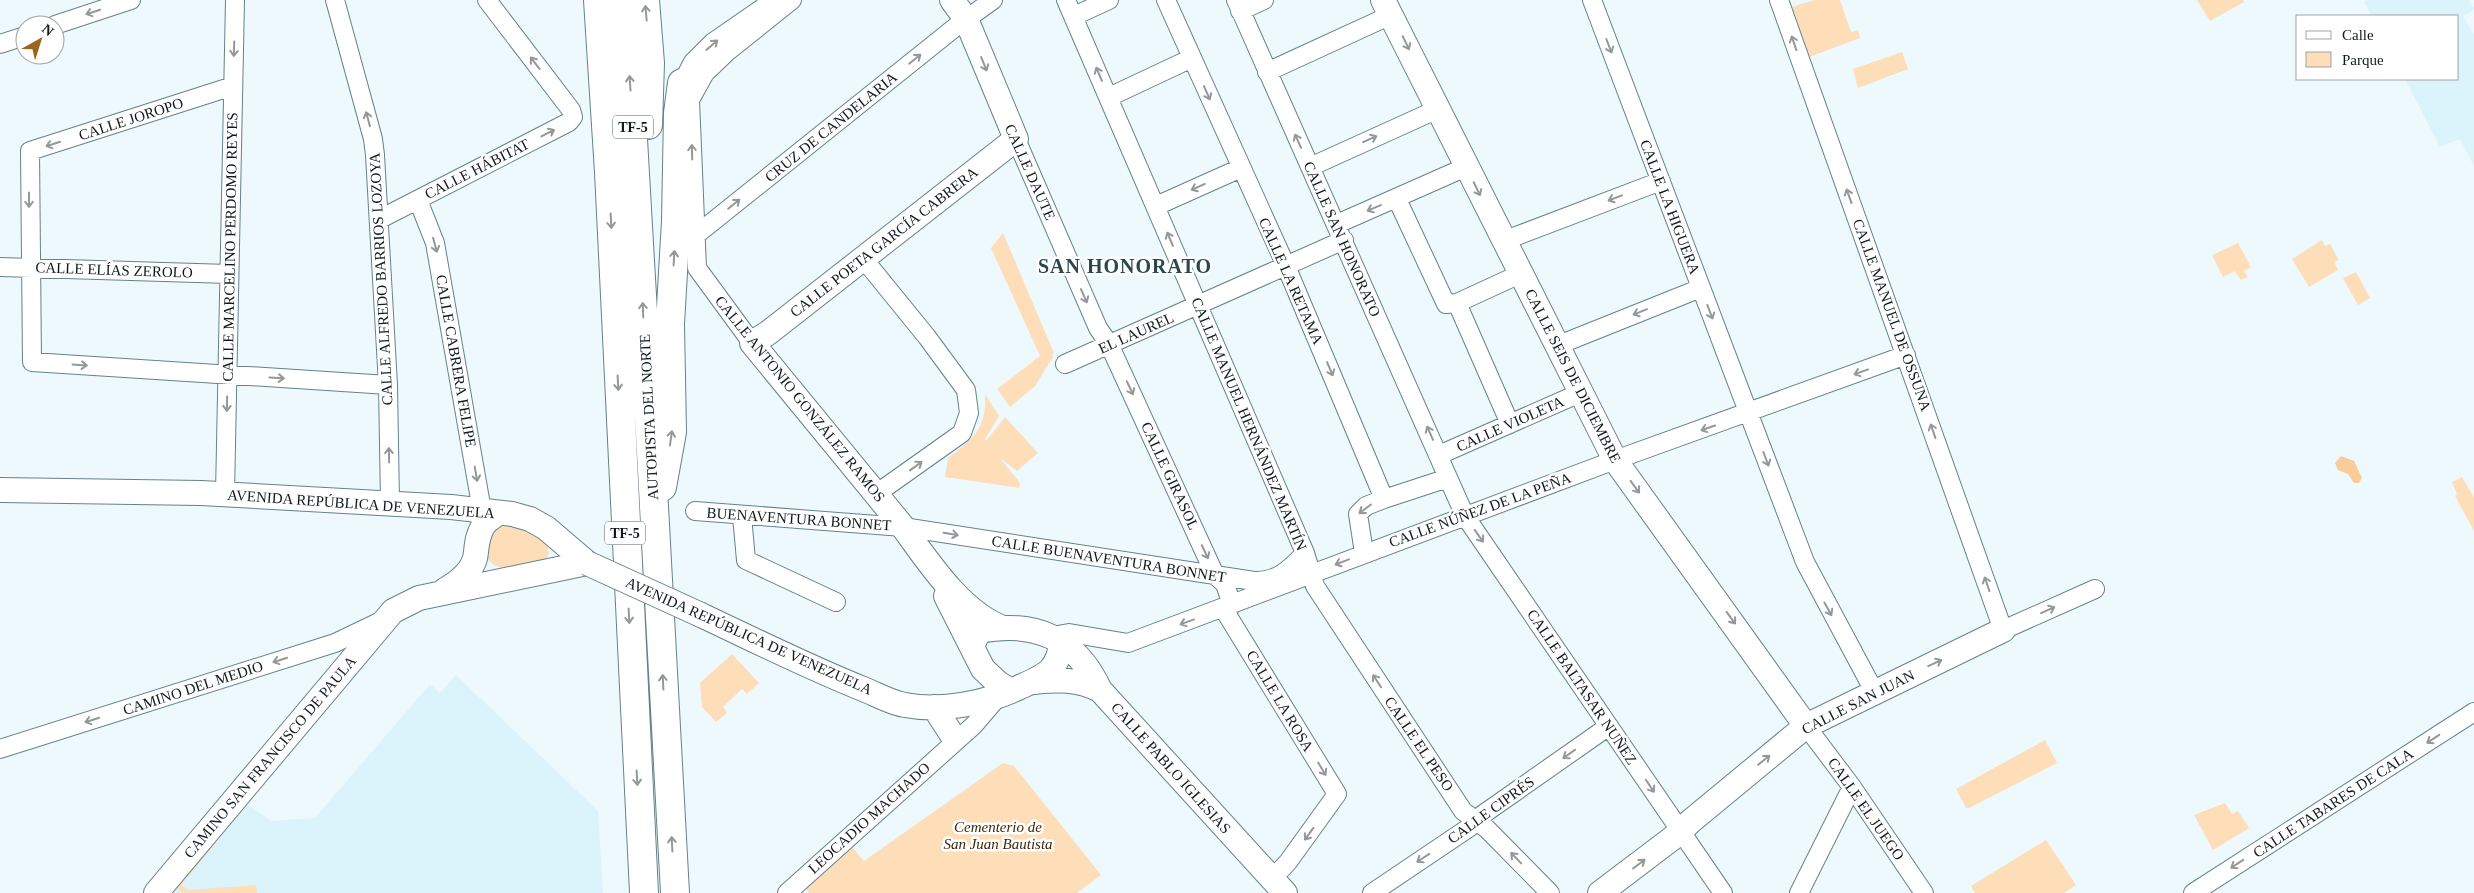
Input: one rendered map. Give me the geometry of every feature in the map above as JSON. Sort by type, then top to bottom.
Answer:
[{"type":"highway","points":[[581,0],[590,116],[609,172]]},
{"type":"highway","name":"AUTOPISTA DEL NORTE","points":[[598,0],[609,172],[644,893]]},
{"type":"highway","name":"AUTOPISTA DEL NORTE","points":[[625,0],[641,254],[675,893]]},
{"type":"highway","points":[[641,254],[650,78],[645,0]]},
{"type":"highway","points":[[654,520],[672,432],[670,324],[676,211],[678,113],[682,83]]},
{"type":"street","points":[[65,22],[131,0]]},
{"type":"street","name":"CALLE MARCELINO PERDOMO REYES","points":[[225,494],[235,0]]},
{"type":"street","name":"CALLE ALFREDO BARRIOS LOZOYA","points":[[335,0],[373,139],[380,219],[388,385],[390,503]]},
{"type":"street","name":"CALLE HÁBITAT","points":[[380,219],[569,122],[573,117],[571,110],[487,0]]},
{"type":"street","points":[[682,83],[693,62],[712,43],[774,0]]},
{"type":"street","name":"CALLE ANTONIO GONZÁLEZ RAMOS","points":[[792,0],[727,52],[705,73],[690,100],[697,268],[752,343],[903,527],[923,555],[972,611],[987,622],[1003,628]]},
{"type":"street","name":"CALLE DAUTE","points":[[952,0],[966,19],[1016,140],[1098,328],[1109,344]]},
{"type":"street","name":"CRUZ DE CANDELARIA","points":[[696,235],[966,19],[993,0]]},
{"type":"street","points":[[1070,8],[1109,0]]},
{"type":"street","name":"CALLE LA RETAMA","points":[[1166,0],[1286,266],[1384,499]]},
{"type":"street","points":[[1238,6],[1264,0]]},
{"type":"street","name":"CALLE LA HIGUERA","points":[[1592,0],[1748,414],[1812,577],[1874,691]]},
{"type":"street","name":"CALLE MANUEL DE OSSUNA","points":[[1779,0],[2003,630]]},
{"type":"street","name":"CALLE SAN HONORATO","points":[[1238,6],[1440,455],[1448,478]]},
{"type":"street","points":[[1267,72],[1387,7]]},
{"type":"street","name":"CALLE SEIS DE DICIEMBRE","points":[[1387,7],[1615,460],[1806,726]]},
{"type":"street","name":"CALLE MANUEL HERNÁNDEZ MARTÍN","points":[[1070,8],[1305,553],[1311,574]]},
{"type":"street","points":[[0,44],[15,39]]},
{"type":"street","points":[[1108,97],[1192,58]]},
{"type":"street","name":"CALLE JOROPO","points":[[29,268],[30,151],[233,86]]},
{"type":"street","points":[[1310,166],[1438,109]]},
{"type":"street","name":"CALLE POETA GARCÍA CABRERA","points":[[752,343],[768,333],[862,257],[1016,140]]},
{"type":"street","points":[[1336,224],[1397,199],[1466,167]]},
{"type":"street","points":[[1156,206],[1241,168]]},
{"type":"street","points":[[1503,240],[1661,181]]},
{"type":"street","points":[[1397,199],[1446,304],[1457,303],[1520,274]]},
{"type":"street","name":"CALLE CABRERA FELIPE","points":[[418,200],[435,243],[483,529]]},
{"type":"street","name":"EL LAUREL","points":[[1065,364],[1344,240]]},
{"type":"street","points":[[862,257],[927,337],[966,390],[968,413],[962,433],[876,494]]},
{"type":"street","name":"CALLE ELÍAS ZEROLO","points":[[0,267],[229,274]]},
{"type":"street","points":[[29,268],[32,362],[388,385]]},
{"type":"street","points":[[1556,346],[1701,288]]},
{"type":"street","points":[[1457,303],[1510,424]]},
{"type":"street","name":"CALLE GIRASOL","points":[[1109,344],[1215,575],[1225,584],[1228,607]]},
{"type":"street","name":"CALLE NÚÑEZ DE LA PEÑA","points":[[1057,638],[1069,633],[1128,643],[1615,460],[1748,414],[1906,355]]},
{"type":"street","name":"CALLE VIOLETA","points":[[1440,455],[1580,393]]},
{"type":"street","points":[[1364,554],[1358,514],[1366,506],[1448,478]]},
{"type":"street","name":"CALLE BALTASAR NUÑEZ","points":[[1448,478],[1465,516],[1723,893]]},
{"type":"street","name":"AVENIDA REPÚBLICA DE VENEZUELA","points":[[0,490],[225,494],[451,507],[483,529],[530,519],[556,535],[586,563],[860,688],[905,705],[934,707],[975,702],[1013,690]]},
{"type":"street","points":[[451,507],[483,529]]},
{"type":"street","name":"BUENAVENTURA BONNET","points":[[695,511],[903,527]]},
{"type":"street","points":[[742,516],[746,560],[836,602]]},
{"type":"street","name":"CALLE BUENAVENTURA BONNET","points":[[903,527],[1254,581],[1279,578],[1305,553]]},
{"type":"street","points":[[483,529],[483,563],[493,572],[512,578]]},
{"type":"street","points":[[439,594],[466,575],[473,563],[483,529]]},
{"type":"street","points":[[547,570],[554,554],[556,535]]},
{"type":"street","name":"CALLE ANTONIO GONZÁLEZ RAMOS","points":[[923,555],[972,646]]},
{"type":"street","points":[[439,594],[586,563]]},
{"type":"street","name":"CALLE EL PESO","points":[[1311,574],[1315,586],[1463,811],[1487,829],[1550,893]]},
{"type":"street","name":"CALLE SAN JUAN","points":[[1600,893],[1681,831],[1806,726],[1874,691],[2095,589]]},
{"type":"street","name":"CAMINO SAN FRANCISCO DE PAULA","points":[[156,893],[347,666],[383,620],[405,604],[439,594]]},
{"type":"street","name":"CALLE LA ROSA","points":[[1228,607],[1337,794],[1288,862],[1278,886]]},
{"type":"street","name":"CAMINO DEL MEDIO","points":[[0,749],[335,643],[383,620]]},
{"type":"street","points":[[1013,690],[1049,672],[1057,664],[1057,638],[1042,632],[1003,628],[979,631],[972,646],[983,669],[1013,690],[1064,680],[1082,681],[1100,690]]},
{"type":"street","name":"CALLE PABLO IGLESIAS","points":[[1057,638],[1082,660],[1100,690],[1278,886]]},
{"type":"street","points":[[335,643],[347,666]]},
{"type":"street","points":[[975,702],[982,682],[983,669]]},
{"type":"street","name":"LEOCADIO MACHADO","points":[[787,893],[953,741],[1013,690]]},
{"type":"street","name":"LEOCADIO MACHADO","points":[[953,741],[975,702]]},
{"type":"street","points":[[934,707],[945,720],[953,741]]},
{"type":"street","name":"CALLE TABARES DE CALA","points":[[2192,893],[2474,712]]},
{"type":"street","name":"CALLE CIPRÉS","points":[[1372,893],[1609,726]]},
{"type":"street","name":"CALLE EL JUEGO","points":[[1806,726],[1852,787],[1924,893]]},
{"type":"street","points":[[1800,893],[1852,787]]},
{"type":"shaded area","points":[[2368,0],[2468,0],[2474,8],[2474,10],[2463,16],[2474,35],[2474,166],[2460,139],[2440,147],[2406,80],[2459,80],[2459,15],[2371,15],[2364,2]]},
{"type":"shaded area","points":[[2341,456],[2354,461],[2362,478],[2359,483],[2354,483],[2348,474],[2338,470],[2335,463]]},
{"type":"shaded area","points":[[456,675],[598,811],[603,893],[170,893],[246,803],[271,821],[315,818],[430,684],[440,693]]},
{"type":"green space","points":[[1814,0],[1840,0],[1851,32],[1858,30],[1860,38],[1809,57],[1792,7]]},
{"type":"green space","points":[[2197,0],[2243,0],[2244,2],[2210,21]]},
{"type":"green space","points":[[1902,52],[1908,69],[1858,88],[1853,69]]},
{"type":"green space","points":[[1003,233],[1054,353],[1035,386],[1010,407],[997,389],[1040,356],[991,248]]},
{"type":"green space","points":[[2322,240],[2325,246],[2330,244],[2339,260],[2334,262],[2338,270],[2309,287],[2292,259]]},
{"type":"green space","points":[[2238,243],[2251,267],[2244,271],[2248,277],[2241,280],[2235,271],[2223,277],[2212,255]]},
{"type":"green space","points":[[2356,272],[2370,298],[2358,305],[2343,278]]},
{"type":"green space","points":[[985,394],[999,416],[985,439],[986,441],[1005,417],[1038,453],[1017,471],[1000,458],[1020,483],[1019,488],[945,477],[948,458],[965,445],[977,432],[981,424],[984,416]]},
{"type":"green space","points":[[2462,477],[2474,497],[2474,531],[2455,496],[2457,494],[2452,482]]},
{"type":"green space","points":[[500,524],[527,529],[547,543],[549,554],[546,560],[505,568],[490,562],[485,554],[482,541]]},
{"type":"green space","points":[[732,654],[759,683],[747,694],[742,689],[723,707],[727,713],[716,722],[702,707],[700,683]]},
{"type":"green space","points":[[2045,740],[2057,763],[1966,808],[1956,789]]},
{"type":"green space","name":"Cementerio de San Juan Bautista","points":[[1003,763],[1014,766],[1101,875],[1077,893],[809,893],[804,885],[850,845],[864,861]]},
{"type":"green space","points":[[2225,803],[2232,814],[2238,811],[2249,828],[2213,850],[2194,815]]},
{"type":"green space","points":[[2046,840],[2076,885],[2064,893],[1975,893],[1971,886]]},
{"type":"green space","points":[[216,843],[181,885],[188,890],[256,885],[257,893],[183,893],[175,887],[211,844]]},
{"type":"district","name":"SAN HONORATO","points":[[1125,266]]}]
